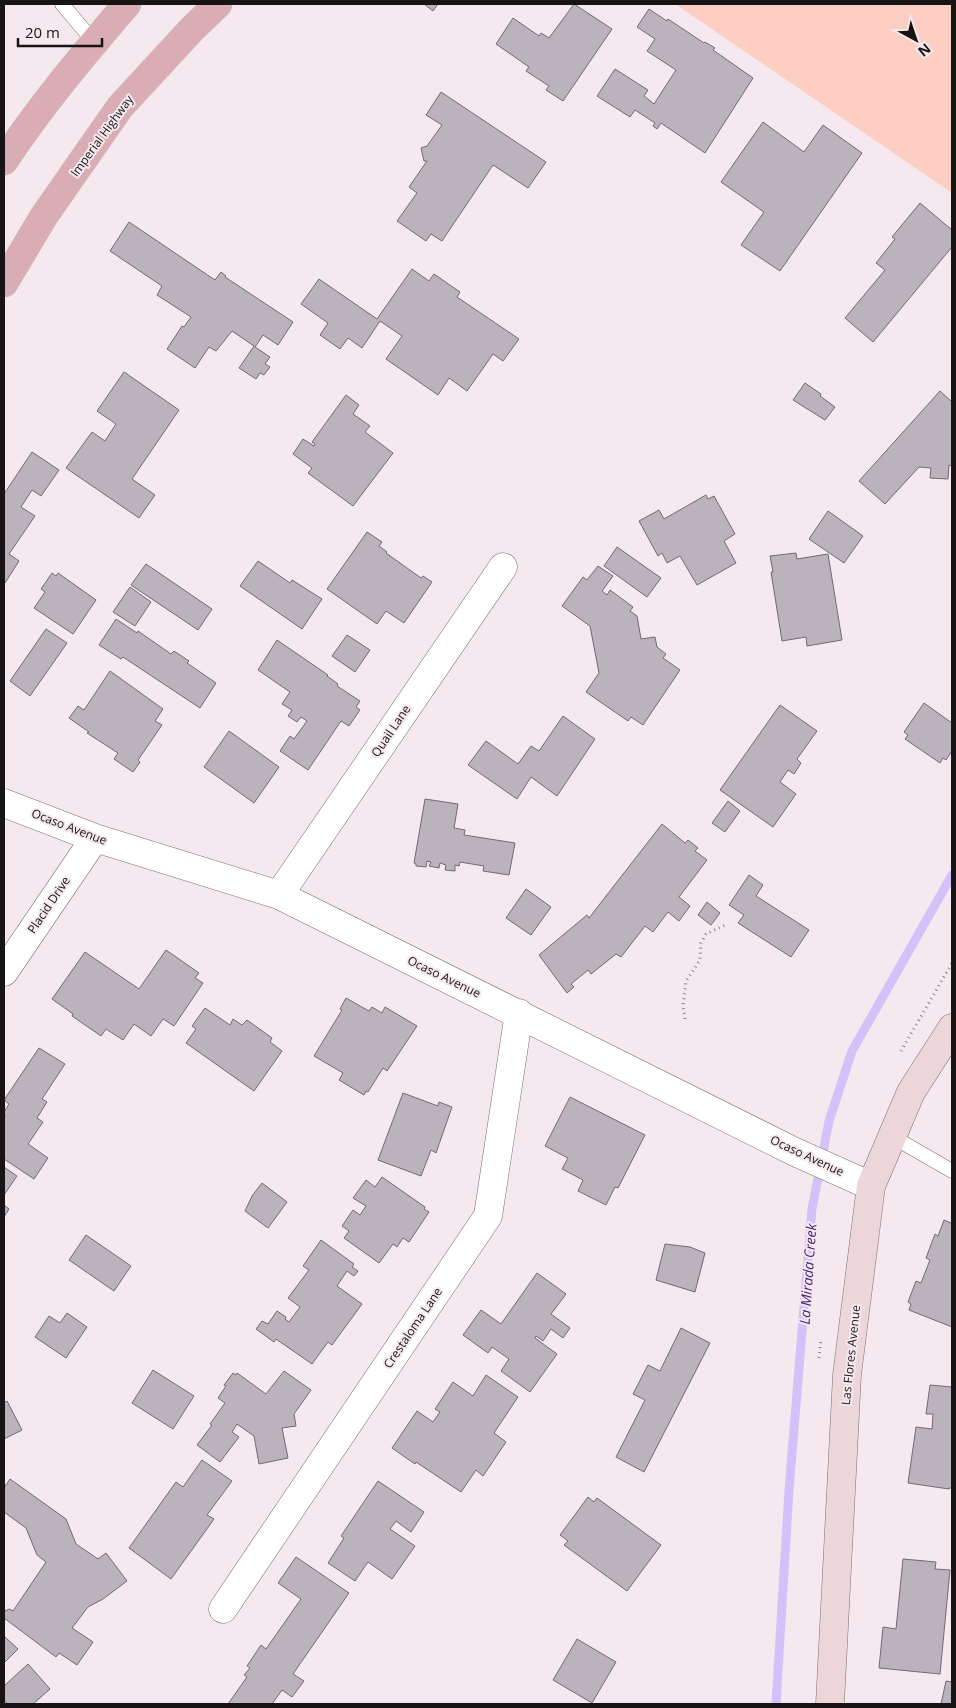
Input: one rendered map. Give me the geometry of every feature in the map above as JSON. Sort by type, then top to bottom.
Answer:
[{"type":"main road","points":[[4,160],[94,42],[127,4]]},
{"type":"main road","name":"Imperial Highway","points":[[4,282],[44,216],[120,107],[192,29],[218,4]]},
{"type":"street","name":"Quail Lane","points":[[279,895],[503,567]]},
{"type":"street","name":"Ocaso Avenue","points":[[4,803],[95,838],[279,895],[519,1013],[794,1152],[871,1186]]},
{"type":"street","name":"Placid Drive","points":[[4,972],[95,838]]},
{"type":"street","name":"Crestaloma Lane","points":[[223,1609],[488,1216],[519,1013]]},
{"type":"street","name":"Las Flores Avenue","points":[[830,1704],[847,1375],[871,1186],[911,1092],[952,1028]]},
{"type":"lane","points":[[62,4],[94,42]]},
{"type":"lane","points":[[892,1137],[952,1171]]},
{"type":"path","points":[[685,1019],[683,1006],[686,981],[700,960],[701,943],[706,934],[724,926]]},
{"type":"shaded area","points":[[675,4],[952,4],[952,193]]},
{"type":"building","points":[[424,4],[438,4],[433,11]]},
{"type":"building","points":[[574,4],[612,29],[563,101],[546,90],[549,86],[526,71],[529,67],[496,44],[513,18],[539,36],[541,33],[549,38]]},
{"type":"building","points":[[649,9],[715,48],[713,50],[753,78],[705,153],[661,123],[657,129],[653,126],[655,123],[635,110],[630,117],[597,96],[615,69],[648,90],[644,96],[654,104],[676,70],[647,51],[655,39],[637,27]]},
{"type":"building","points":[[441,92],[546,162],[528,188],[493,165],[442,241],[431,234],[426,241],[397,221],[417,193],[409,187],[427,161],[424,161],[421,148],[427,146],[442,125],[426,115]]},
{"type":"building","points":[[763,122],[804,152],[823,125],[862,153],[780,271],[741,245],[764,212],[721,182]]},
{"type":"building","points":[[920,203],[952,230],[952,247],[873,342],[845,318],[885,270],[876,263],[895,239],[892,237]]},
{"type":"building","points":[[129,222],[215,280],[221,272],[225,277],[293,322],[278,345],[263,335],[255,347],[270,357],[265,364],[270,367],[264,375],[260,373],[256,379],[239,368],[254,346],[232,331],[216,351],[209,347],[195,368],[167,349],[182,326],[184,327],[191,317],[157,295],[162,286],[110,251]]},
{"type":"building","points":[[412,269],[429,281],[434,274],[460,292],[457,297],[519,339],[503,361],[493,354],[467,391],[449,378],[438,395],[386,359],[402,336],[380,321],[362,348],[348,338],[340,349],[320,335],[328,323],[301,304],[319,279],[377,319]]},
{"type":"building","points":[[124,372],[179,410],[132,479],[155,495],[139,518],[66,468],[92,432],[105,441],[116,424],[97,411]]},
{"type":"building","points":[[805,383],[835,407],[825,420],[793,400]]},
{"type":"building","points":[[940,391],[952,402],[952,466],[949,465],[948,479],[930,478],[931,468],[919,467],[885,504],[859,481]]},
{"type":"building","points":[[346,395],[359,405],[353,414],[370,426],[365,432],[393,453],[353,506],[308,473],[312,468],[293,454],[303,439],[314,446],[315,444],[312,442]]},
{"type":"building","points":[[32,452],[59,470],[41,496],[32,490],[21,507],[35,516],[9,554],[19,561],[5,583],[4,494]]},
{"type":"building","points":[[706,495],[708,499],[714,496],[735,534],[724,541],[736,563],[697,585],[680,556],[667,563],[662,553],[658,556],[639,521],[659,510],[664,519]]},
{"type":"building","points":[[828,511],[863,536],[844,563],[809,539]]},
{"type":"building","points":[[367,532],[382,542],[379,546],[386,553],[421,578],[423,576],[432,582],[404,623],[386,611],[377,624],[327,589]]},
{"type":"building","points":[[617,547],[661,578],[647,597],[604,566]]},
{"type":"building","points":[[796,553],[797,559],[828,554],[842,640],[807,646],[806,637],[782,641],[770,556]]},
{"type":"building","points":[[258,561],[290,583],[292,580],[322,599],[302,629],[240,586]]},
{"type":"building","points":[[146,564],[212,609],[198,630],[131,585]]},
{"type":"building","points":[[598,566],[613,576],[602,591],[607,595],[610,590],[633,607],[630,611],[637,616],[641,639],[655,637],[657,647],[666,654],[663,658],[680,670],[643,725],[631,717],[628,721],[586,692],[599,673],[590,626],[562,606],[583,577],[587,580]]},
{"type":"building","points":[[52,573],[56,576],[58,573],[96,600],[73,634],[34,608],[45,592],[41,589]]},
{"type":"building","points":[[130,587],[151,602],[135,626],[113,612]]},
{"type":"building","points":[[116,619],[137,633],[138,631],[171,654],[174,651],[189,661],[187,663],[216,683],[200,708],[123,657],[121,659],[99,645]]},
{"type":"building","points":[[46,629],[67,643],[30,696],[10,681]]},
{"type":"building","points":[[347,635],[370,650],[355,672],[332,656]]},
{"type":"building","points":[[277,640],[328,675],[338,684],[337,686],[360,701],[356,707],[360,710],[349,726],[341,721],[308,770],[280,751],[290,736],[294,739],[307,721],[301,717],[297,722],[288,716],[292,710],[282,704],[290,692],[258,670]]},
{"type":"building","points":[[110,671],[163,709],[155,721],[162,725],[138,760],[140,762],[133,772],[114,759],[118,753],[87,733],[89,732],[69,718],[78,706],[84,710]]},
{"type":"building","points":[[924,703],[952,723],[952,751],[946,760],[943,758],[940,763],[905,739],[908,735],[904,732]]},
{"type":"building","points":[[780,705],[817,731],[797,759],[801,763],[794,774],[788,770],[780,782],[796,794],[773,827],[720,790]]},
{"type":"building","points":[[563,716],[595,739],[557,796],[531,777],[517,799],[468,765],[486,741],[518,764],[531,746],[539,751]]},
{"type":"building","points":[[229,731],[279,767],[254,803],[204,767]]},
{"type":"building","points":[[425,799],[458,804],[454,828],[465,830],[464,835],[515,843],[509,875],[483,871],[484,866],[460,862],[459,866],[455,865],[455,871],[445,870],[446,865],[440,863],[439,868],[429,866],[431,862],[427,861],[426,867],[416,866],[414,863]]},
{"type":"building","points":[[728,801],[740,811],[725,832],[712,823]]},
{"type":"building","points":[[662,824],[685,843],[688,840],[698,848],[695,851],[707,860],[679,897],[690,906],[679,921],[668,912],[653,932],[645,926],[621,957],[616,954],[591,974],[588,970],[571,984],[574,987],[567,993],[539,955],[587,915],[589,918]]},
{"type":"building","points":[[749,875],[763,885],[756,896],[809,930],[791,957],[738,923],[744,915],[729,905]]},
{"type":"building","points":[[526,889],[551,907],[531,935],[506,918]]},
{"type":"building","points":[[707,902],[720,913],[711,925],[698,915]]},
{"type":"building","points":[[166,950],[199,973],[195,978],[203,983],[174,1026],[163,1019],[151,1036],[134,1024],[123,1040],[106,1029],[101,1036],[72,1016],[73,1014],[52,999],[85,952],[139,989]]},
{"type":"building","points":[[346,998],[369,1011],[372,1007],[382,1013],[385,1007],[417,1026],[387,1071],[383,1068],[368,1092],[366,1091],[364,1095],[339,1080],[343,1073],[314,1056],[342,1010],[340,1009]]},
{"type":"building","points":[[205,1008],[230,1025],[233,1019],[242,1025],[247,1020],[272,1038],[270,1042],[282,1051],[254,1091],[186,1043],[196,1029],[192,1026]]},
{"type":"building","points":[[39,1048],[65,1064],[42,1099],[47,1102],[37,1118],[43,1122],[28,1144],[48,1158],[34,1179],[4,1159],[4,1112],[9,1104],[4,1100]]},
{"type":"building","points":[[403,1093],[438,1106],[439,1102],[452,1107],[436,1153],[431,1150],[421,1176],[378,1160]]},
{"type":"building","points":[[570,1097],[645,1135],[618,1188],[615,1187],[606,1205],[578,1191],[583,1180],[562,1169],[568,1158],[545,1146]]},
{"type":"building","points":[[4,1167],[17,1176],[4,1195]]},
{"type":"building","points":[[382,1177],[425,1207],[424,1209],[429,1212],[409,1242],[403,1238],[397,1247],[393,1244],[379,1263],[344,1238],[349,1231],[342,1226],[353,1210],[360,1215],[366,1206],[353,1198],[366,1180],[375,1187]]},
{"type":"building","points":[[262,1183],[287,1202],[268,1228],[245,1211],[252,1196]]},
{"type":"building","points":[[4,1205],[9,1209],[4,1217]]},
{"type":"building","points":[[944,1220],[951,1223],[952,1221],[952,1327],[909,1310],[911,1304],[908,1302],[916,1281],[921,1283],[930,1260],[926,1258],[935,1234],[938,1236]]},
{"type":"building","points":[[86,1235],[131,1266],[114,1291],[69,1260]]},
{"type":"building","points":[[321,1240],[354,1264],[352,1267],[358,1271],[354,1276],[347,1271],[337,1286],[362,1304],[332,1345],[328,1342],[312,1364],[276,1339],[274,1342],[256,1329],[262,1321],[268,1324],[277,1311],[286,1317],[285,1319],[289,1322],[300,1307],[288,1298],[309,1270],[303,1266]]},
{"type":"building","points":[[665,1244],[690,1247],[705,1253],[695,1292],[656,1280]]},
{"type":"building","points":[[537,1273],[566,1294],[551,1314],[570,1328],[563,1338],[551,1329],[543,1341],[536,1336],[535,1338],[557,1354],[530,1392],[501,1371],[509,1359],[492,1347],[488,1353],[463,1335],[481,1310],[501,1324]]},
{"type":"building","points":[[67,1313],[87,1327],[66,1358],[35,1337],[49,1316],[60,1323]]},
{"type":"building","points":[[681,1328],[710,1343],[644,1472],[616,1457],[645,1400],[633,1394],[648,1365],[660,1371]]},
{"type":"building","points":[[153,1370],[194,1396],[173,1429],[132,1403]]},
{"type":"building","points":[[284,1371],[311,1390],[294,1414],[296,1426],[282,1428],[288,1458],[259,1464],[254,1436],[237,1424],[232,1432],[239,1437],[220,1462],[197,1445],[225,1403],[218,1398],[226,1386],[224,1385],[233,1373],[236,1375],[237,1373],[266,1394]]},
{"type":"building","points":[[486,1375],[518,1397],[494,1433],[506,1442],[483,1476],[476,1470],[461,1492],[392,1448],[417,1411],[433,1422],[440,1412],[435,1409],[453,1382],[473,1396]]},
{"type":"building","points":[[930,1385],[952,1387],[952,1488],[949,1489],[908,1483],[916,1427],[932,1429],[933,1414],[926,1414]]},
{"type":"building","points":[[7,1401],[22,1430],[4,1439],[4,1403]]},
{"type":"building","points":[[202,1460],[232,1481],[207,1515],[214,1519],[171,1579],[129,1548],[176,1482],[183,1487]]},
{"type":"building","points":[[10,1479],[66,1519],[76,1544],[98,1559],[106,1553],[127,1581],[103,1599],[88,1607],[72,1628],[93,1642],[77,1665],[59,1653],[56,1657],[4,1618],[4,1611],[10,1609],[13,1611],[46,1562],[37,1555],[26,1528],[4,1512],[4,1488]]},
{"type":"building","points":[[378,1481],[424,1512],[411,1532],[396,1521],[390,1529],[415,1546],[392,1579],[368,1562],[355,1581],[328,1563],[344,1538],[341,1536]]},
{"type":"building","points":[[588,1497],[594,1502],[597,1498],[661,1545],[627,1591],[564,1545],[568,1541],[560,1535]]},
{"type":"building","points":[[296,1557],[349,1593],[293,1674],[304,1681],[292,1697],[282,1690],[272,1704],[228,1704],[247,1677],[244,1675],[250,1668],[247,1666],[261,1645],[266,1649],[301,1599],[278,1583]]},
{"type":"building","points":[[903,1559],[936,1562],[935,1569],[950,1570],[940,1674],[879,1668],[883,1627],[896,1629]]},
{"type":"building","points":[[5,1637],[18,1649],[4,1663],[4,1639]]},
{"type":"building","points":[[577,1639],[616,1662],[592,1703],[553,1680]]},
{"type":"building","points":[[28,1664],[50,1689],[33,1704],[6,1704],[4,1700],[4,1686]]},
{"type":"building","points":[[946,1681],[952,1682],[952,1704],[941,1704]]},
{"type":"waterway","name":"La Mirada Creek","points":[[776,1704],[789,1490],[812,1209],[829,1121],[852,1051],[952,875]]}]
